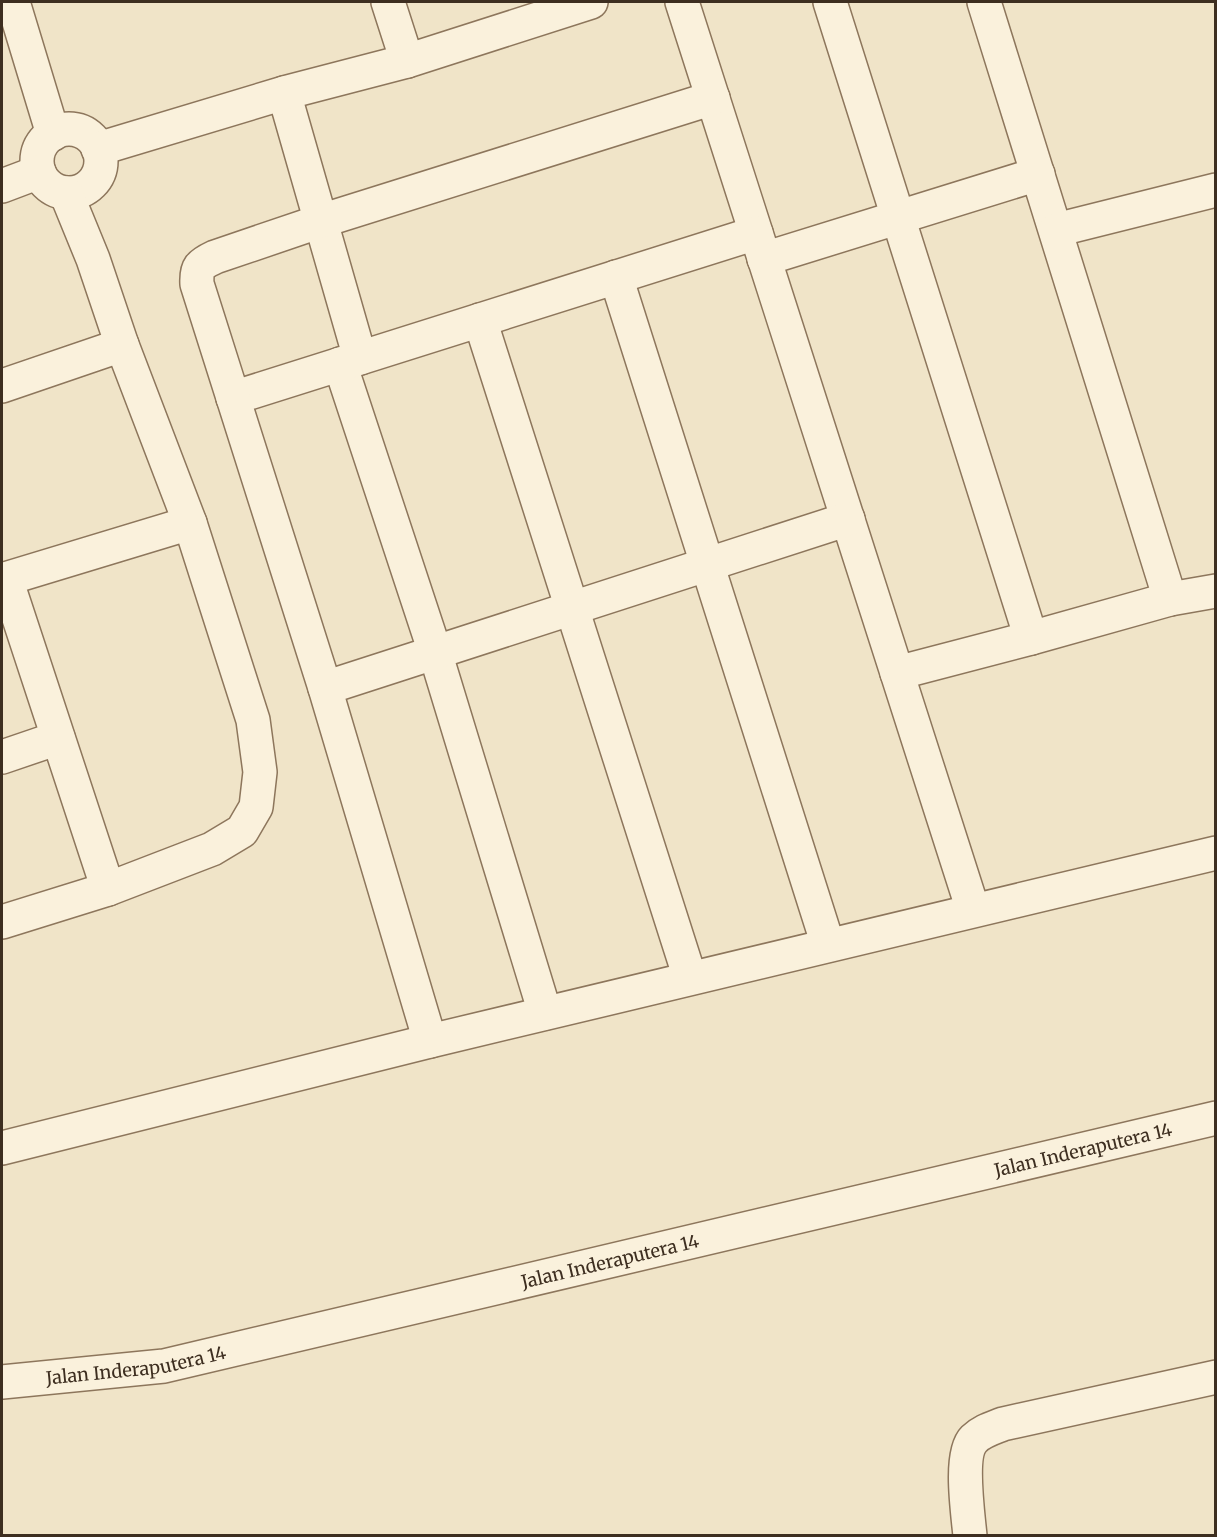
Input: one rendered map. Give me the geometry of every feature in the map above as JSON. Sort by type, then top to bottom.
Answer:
[{"type":"street","points":[[13,2],[53,134]]},
{"type":"street","points":[[388,2],[407,61]]},
{"type":"street","points":[[98,149],[284,93],[407,61],[536,10],[591,2]]},
{"type":"street","points":[[682,2],[973,910]]},
{"type":"street","points":[[830,2],[1031,638]]},
{"type":"street","points":[[984,2],[1170,599]]},
{"type":"street","points":[[284,93],[321,221],[350,361],[435,652],[545,1013]]},
{"type":"street","points":[[430,1041],[325,688],[197,284],[196,273],[203,263],[216,257],[321,221],[713,98]]},
{"type":"street","points":[[69,129],[85,134],[93,140],[98,149],[99,169],[95,179],[88,187],[66,193],[55,190],[45,183],[39,172],[37,160],[39,149],[53,134],[69,129]]},
{"type":"street","points":[[2,186],[39,172]]},
{"type":"street","points":[[233,398],[616,277],[898,217],[1038,174]]},
{"type":"street","points":[[1056,230],[1215,190]]},
{"type":"street","points":[[2,922],[108,889],[212,849],[242,831],[255,807],[260,772],[253,720],[190,523],[122,345],[93,259],[66,193]]},
{"type":"street","points":[[616,277],[828,945]]},
{"type":"street","points":[[480,320],[690,978]]},
{"type":"street","points":[[2,386],[122,345]]},
{"type":"street","points":[[325,688],[848,519]]},
{"type":"street","points":[[108,889],[4,579],[190,523]]},
{"type":"street","points":[[897,673],[1170,599],[1215,591]]},
{"type":"street","points":[[2,757],[58,738]]},
{"type":"street","points":[[2,1148],[545,1013],[1215,853]]},
{"type":"street","name":"Jalan Inderaputera 14","points":[[2,1382],[164,1366],[1215,1118]]},
{"type":"street","points":[[970,1536],[965,1475],[967,1451],[973,1440],[985,1431],[1003,1424],[1215,1377]]}]
